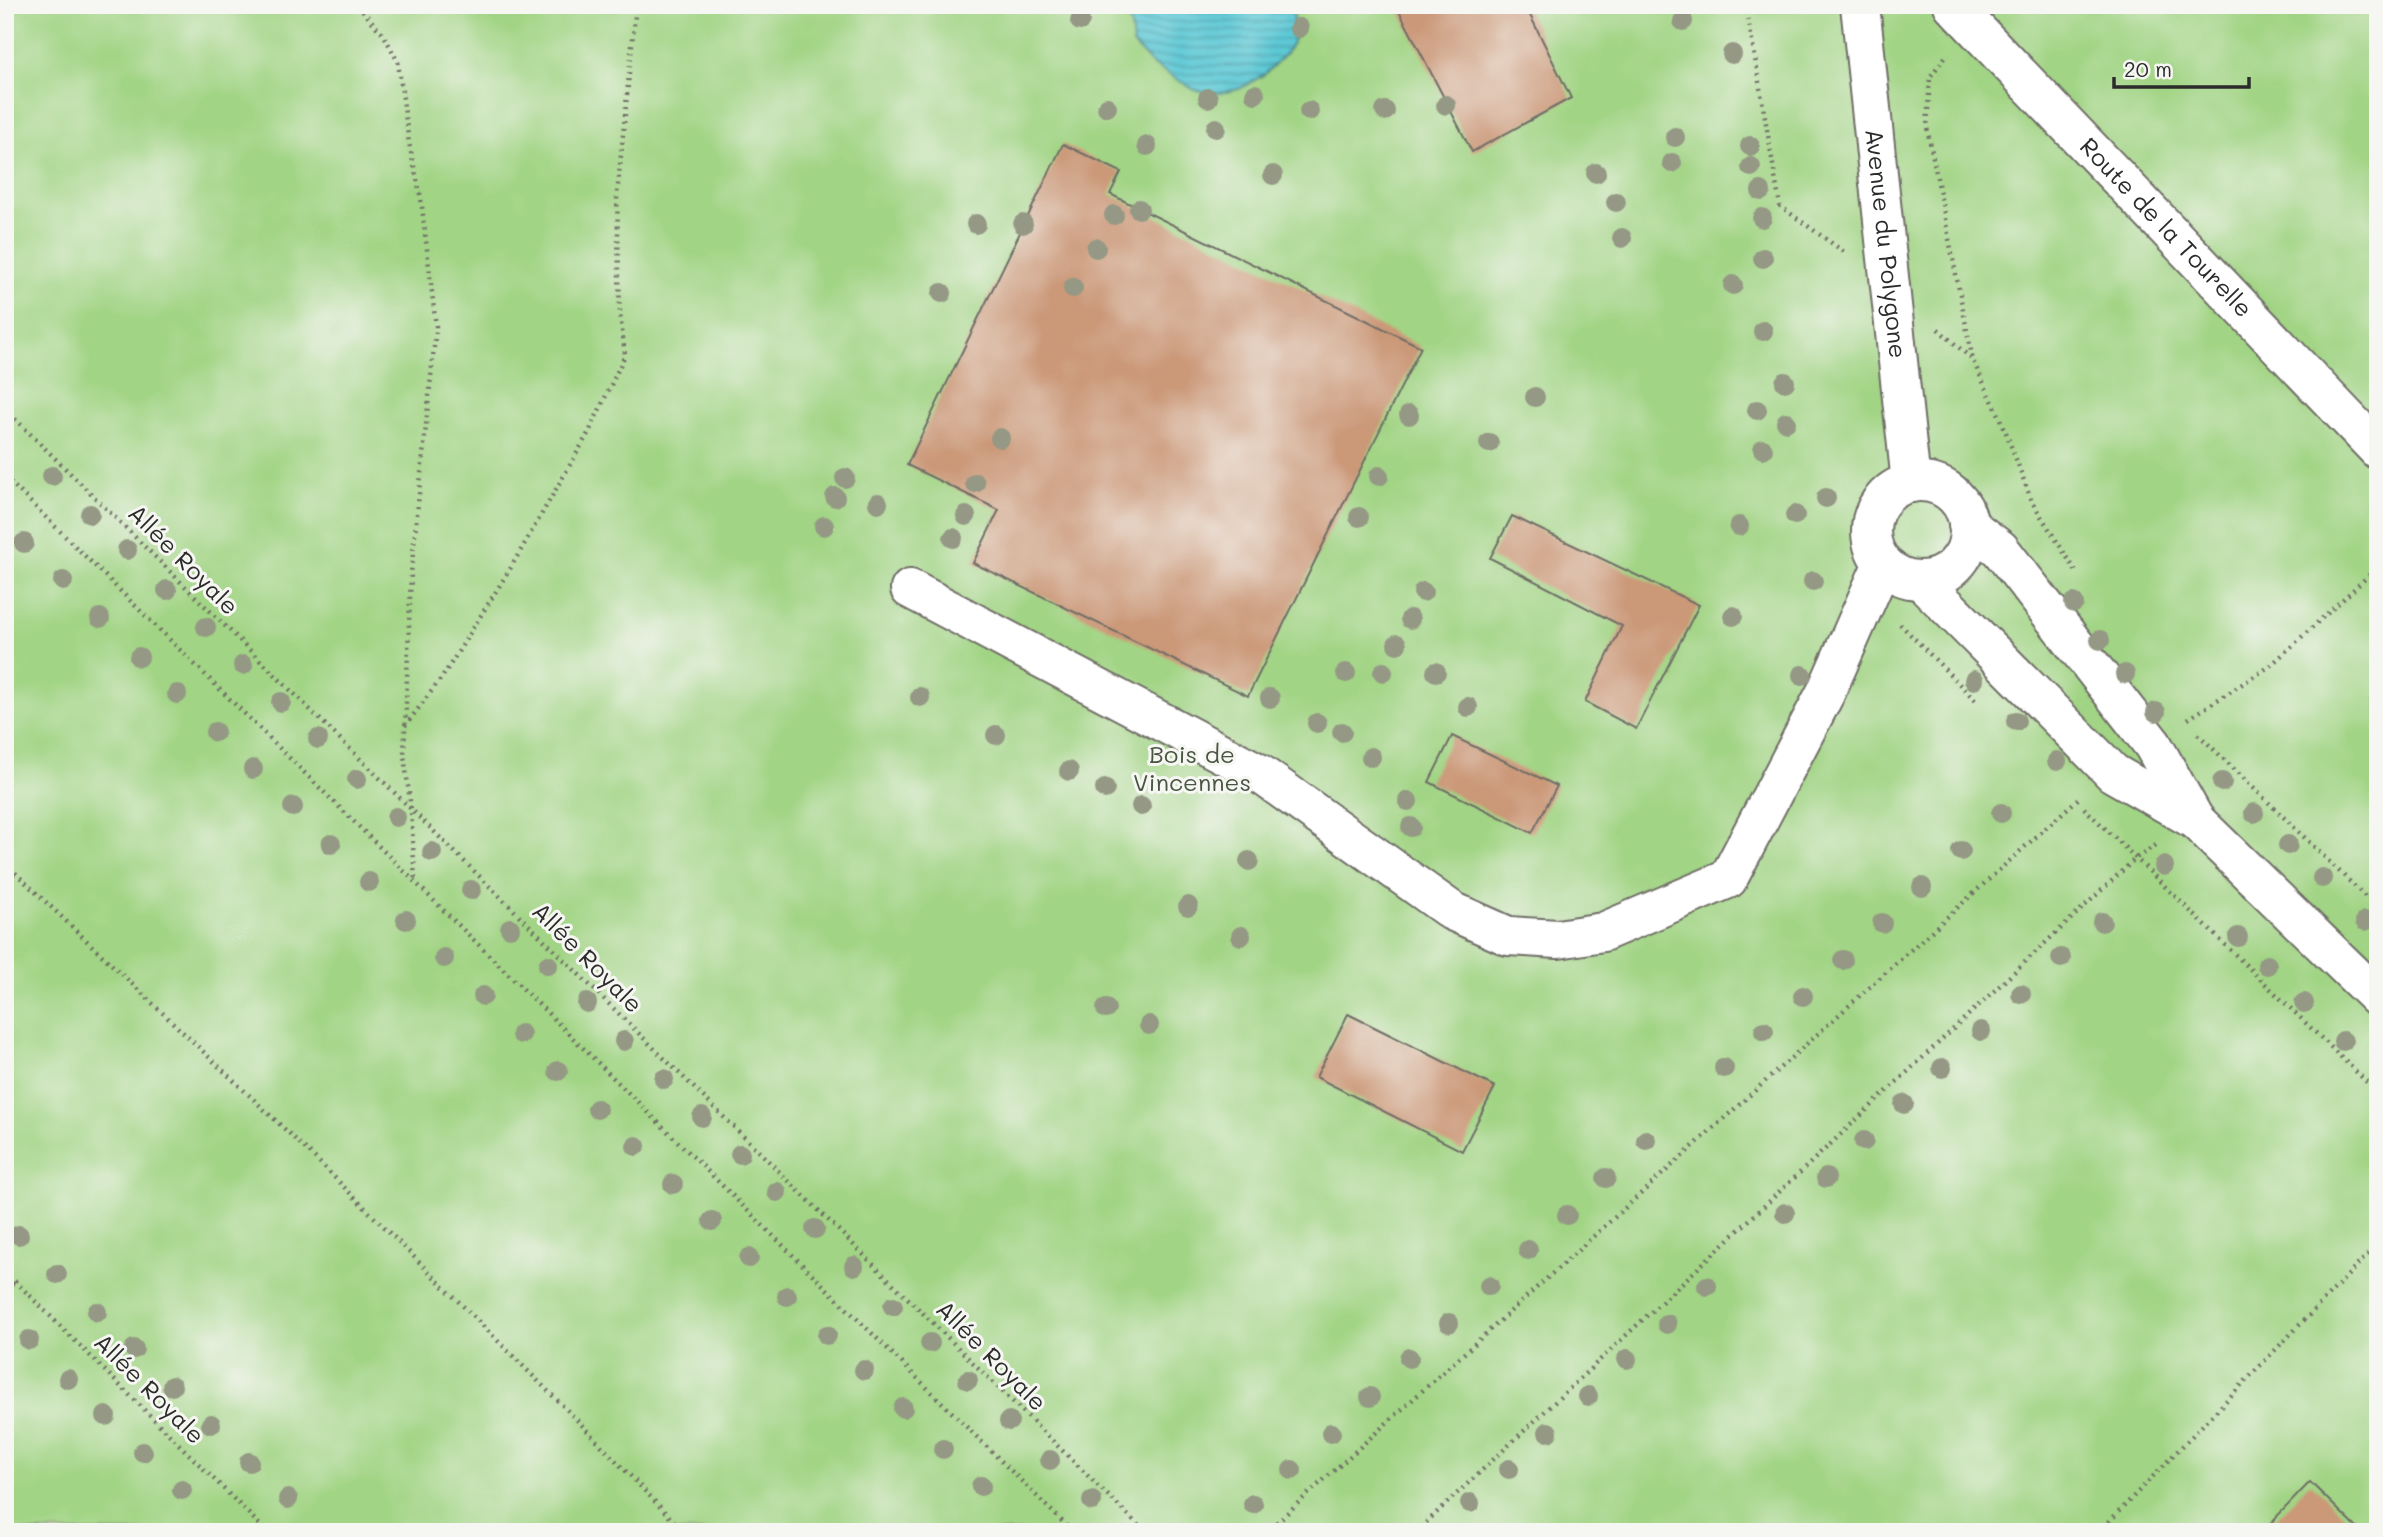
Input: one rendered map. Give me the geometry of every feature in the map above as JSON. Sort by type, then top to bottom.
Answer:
[{"type":"street","name":"Avenue du Polygone","points":[[1860,5],[1888,284],[1912,483]]},
{"type":"street","name":"Route de la Tourelle","points":[[1962,13],[2378,450]]},
{"type":"street","points":[[1927,482],[1955,496],[1964,509],[1968,525],[1968,541],[1951,569],[1937,577],[1921,580],[1894,573],[1882,563],[1871,536],[1876,508],[1897,487],[1912,483],[1927,482]]},
{"type":"street","points":[[1968,525],[2000,550],[2153,745],[2195,820]]},
{"type":"street","points":[[910,589],[1259,773],[1452,911],[1508,936],[1558,939],[1603,932],[1728,879],[1826,692],[1882,563]]},
{"type":"street","points":[[1921,580],[2113,773],[2195,820],[2378,998]]},
{"type":"path","points":[[358,5],[385,37],[398,62],[409,143],[421,198],[436,327],[411,573],[405,726],[404,755],[411,809],[415,882]]},
{"type":"path","points":[[405,726],[443,676],[510,569],[589,432],[625,355],[620,314],[617,195],[636,5]]},
{"type":"path","points":[[1746,5],[1780,206],[1888,284]]},
{"type":"path","points":[[1962,13],[1930,77],[1927,127],[1973,361],[2001,419],[2032,502],[2079,577]]},
{"type":"path","name":"Allée Royale","points":[[5,409],[1145,1532]]},
{"type":"path","points":[[5,477],[1073,1532]]},
{"type":"path","points":[[1882,563],[1900,625],[1982,706]]},
{"type":"path","points":[[2378,567],[2270,666],[2185,721],[2378,909]]},
{"type":"path","points":[[1266,1532],[2076,800],[2113,773]]},
{"type":"path","points":[[2066,791],[2378,1093]]},
{"type":"path","points":[[1416,1532],[2136,858],[2195,820]]},
{"type":"path","points":[[5,863],[314,1157],[576,1419],[684,1532]]},
{"type":"path","points":[[2099,1532],[2378,1244]]},
{"type":"path","name":"Allée Royale","points":[[5,1271],[267,1532]]},
{"type":"path","points":[[5,1284],[18,1284]]},
{"type":"green space","name":"Bois de Vincennes","points":[[5,5],[2378,5],[2378,1532],[5,1532]]},
{"type":"water","points":[[1118,5],[1293,5],[1295,37],[1286,53],[1265,74],[1239,89],[1214,94],[1195,90],[1152,64],[1133,44],[1131,25]]},
{"type":"building","points":[[1396,5],[1525,5],[1571,98],[1472,152]]},
{"type":"building","points":[[1063,144],[1121,172],[1110,194],[1421,347],[1248,696],[973,563],[999,510],[907,465]]},
{"type":"building","points":[[1512,516],[1699,605],[1636,729],[1585,702],[1622,626],[1490,558]]},
{"type":"building","points":[[1452,736],[1557,786],[1532,833],[1429,782]]},
{"type":"building","points":[[1348,1014],[1495,1087],[1462,1151],[1316,1077]]},
{"type":"building","points":[[2310,1482],[2361,1532],[2262,1532]]}]
